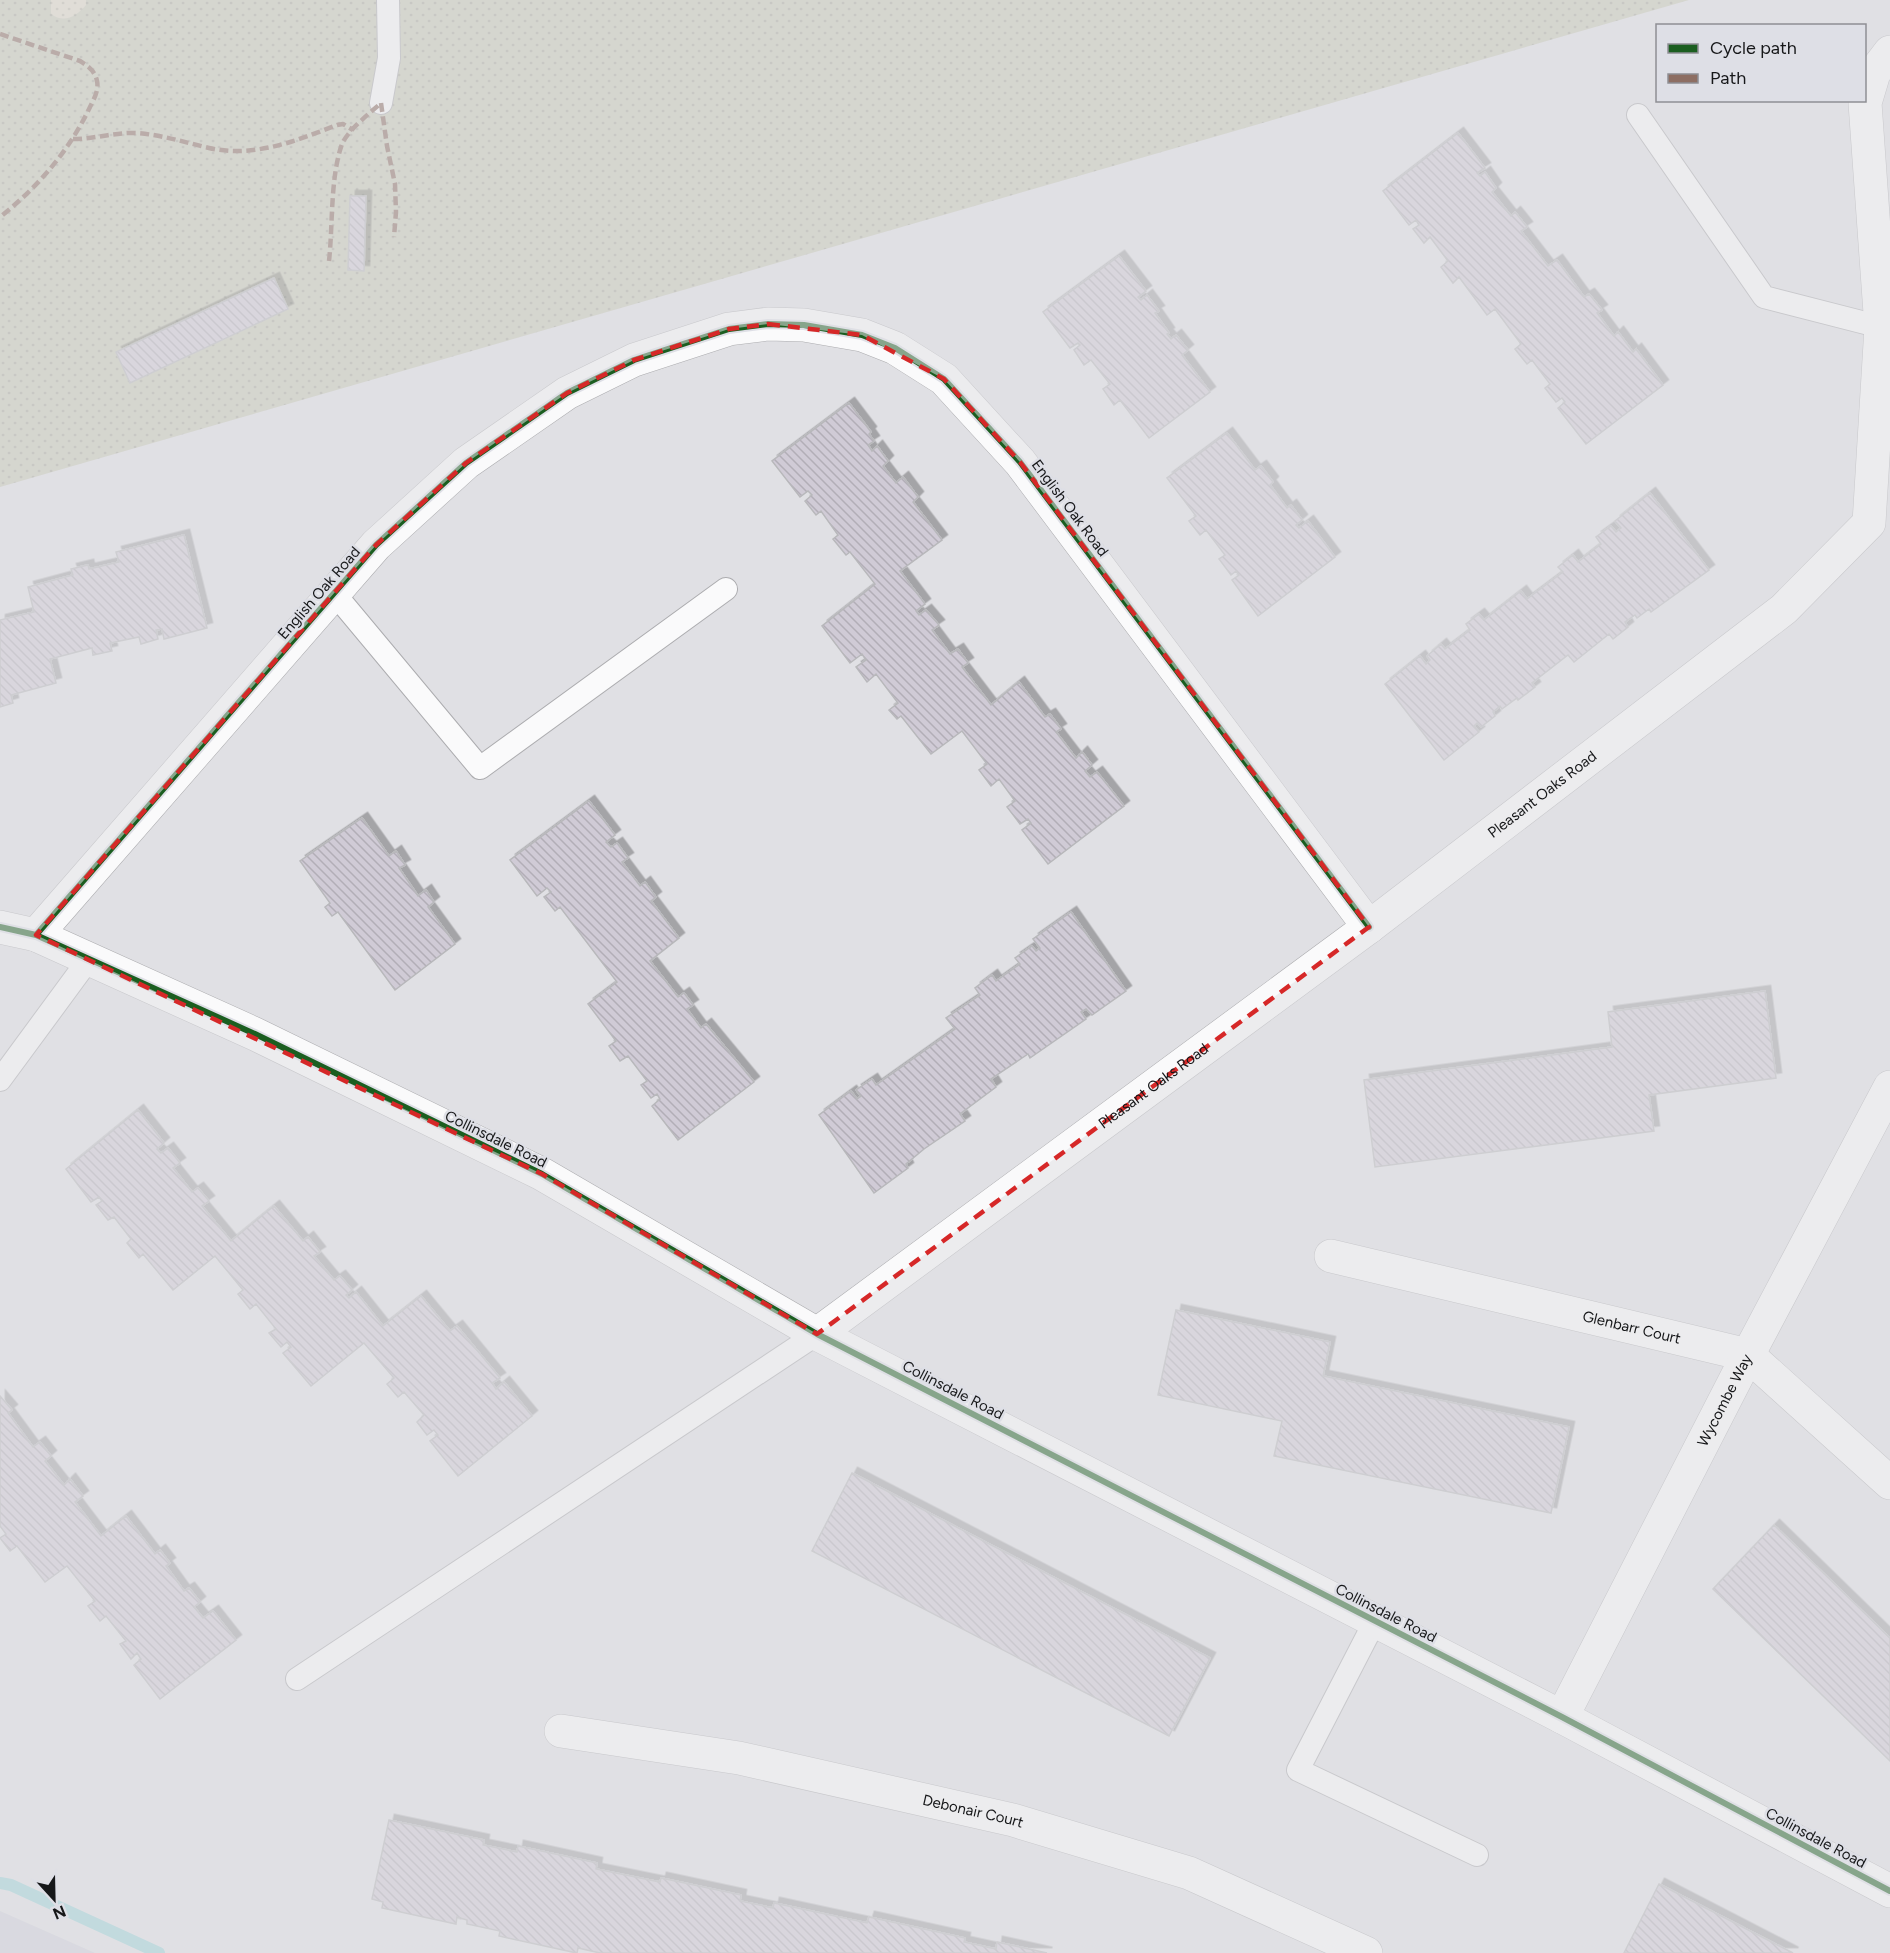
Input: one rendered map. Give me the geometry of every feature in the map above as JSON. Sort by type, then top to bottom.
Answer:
[{"type":"street","name":"Pleasant Oaks Road","points":[[1866,100],[1874,73],[1890,52]]},
{"type":"street","name":"Pleasant Oaks Road","points":[[817,1334],[1369,927],[1784,609],[1869,523],[1885,325],[1865,102]]},
{"type":"street","name":"English Oak Road","points":[[36,935],[376,545],[466,463],[567,393],[624,365],[692,339],[729,329],[768,324],[804,325],[862,335],[895,348],[944,379],[1020,462],[1369,927]]},
{"type":"street","name":"Collinsdale Road","points":[[0,927],[36,935],[255,1034],[542,1174],[817,1334],[1562,1717],[1890,1891]]},
{"type":"street","name":"Wycombe Way","points":[[1562,1717],[1748,1355],[1890,1087]]},
{"type":"street","name":"Glenbarr Court","points":[[1330,1256],[1748,1355],[1890,1483]]},
{"type":"street","name":"Debonair Court","points":[[561,1731],[739,1758],[1014,1820],[1189,1873],[1366,1953]]},
{"type":"lane","points":[[381,103],[389,58],[388,0]]},
{"type":"lane","points":[[1638,116],[1764,297],[1885,325]]},
{"type":"lane","points":[[334,593],[480,768],[726,589]]},
{"type":"lane","points":[[0,1080],[89,959]]},
{"type":"lane","points":[[297,1680],[817,1334]]},
{"type":"lane","points":[[1375,1621],[1298,1770],[1477,1855]]},
{"type":"highlighted area","points":[[768,324],[862,335],[944,379],[1020,462],[1369,927],[817,1334],[542,1174],[36,935],[376,545],[466,463],[567,393],[634,360],[729,329]]},
{"type":"shaded area","points":[[0,1911],[95,1953],[0,1953]]},
{"type":"green space","points":[[0,0],[1689,0],[0,487]]},
{"type":"sand","points":[[51,0],[86,0],[86,5],[74,15],[61,18],[51,14]]},
{"type":"building","points":[[1458,133],[1485,168],[1477,173],[1480,176],[1485,172],[1496,188],[1492,192],[1511,216],[1515,212],[1527,227],[1521,231],[1548,266],[1557,260],[1584,297],[1589,294],[1602,310],[1597,313],[1614,336],[1618,332],[1633,352],[1636,349],[1663,385],[1586,444],[1558,408],[1565,402],[1562,398],[1556,402],[1545,388],[1550,384],[1532,360],[1527,364],[1515,349],[1521,344],[1495,309],[1487,315],[1459,277],[1453,283],[1441,267],[1448,261],[1430,237],[1424,243],[1413,229],[1419,225],[1416,220],[1409,225],[1383,191]]},
{"type":"building","points":[[350,196],[366,196],[364,271],[348,270]]},
{"type":"building","points":[[1119,256],[1146,291],[1138,297],[1141,300],[1147,295],[1159,311],[1155,313],[1169,333],[1167,334],[1171,339],[1176,335],[1188,350],[1182,355],[1210,392],[1149,438],[1120,400],[1114,405],[1103,389],[1110,384],[1091,360],[1084,365],[1074,350],[1080,345],[1078,343],[1070,348],[1043,312]]},
{"type":"building","points":[[274,278],[288,309],[130,383],[116,352]]},
{"type":"building","points":[[849,403],[871,432],[869,434],[874,441],[868,445],[872,451],[877,446],[888,461],[883,466],[896,483],[903,477],[918,497],[913,502],[942,540],[900,571],[925,604],[916,611],[919,615],[926,610],[939,625],[932,630],[950,654],[958,649],[968,663],[962,667],[991,705],[1019,682],[1045,717],[1050,714],[1061,729],[1056,732],[1076,758],[1082,752],[1092,765],[1085,771],[1090,777],[1097,772],[1124,806],[1048,864],[1022,830],[1031,823],[1028,819],[1020,824],[1007,807],[1015,801],[999,779],[991,786],[979,770],[987,764],[962,731],[931,754],[901,716],[897,719],[889,710],[898,703],[876,674],[867,682],[856,667],[866,660],[862,654],[850,663],[822,626],[875,584],[850,552],[846,555],[833,539],[838,535],[821,511],[816,515],[805,501],[812,495],[808,491],[800,497],[772,461]]},
{"type":"building","points":[[1227,433],[1255,470],[1261,466],[1273,482],[1270,485],[1287,508],[1291,505],[1302,520],[1296,525],[1299,528],[1308,521],[1335,557],[1258,616],[1232,580],[1239,575],[1236,571],[1231,575],[1219,559],[1225,555],[1206,530],[1200,535],[1189,521],[1196,516],[1167,478]]},
{"type":"building","points":[[1650,493],[1709,570],[1651,612],[1649,609],[1637,618],[1635,615],[1625,622],[1628,627],[1613,639],[1609,634],[1574,662],[1568,655],[1532,683],[1535,687],[1518,700],[1517,698],[1502,709],[1500,706],[1493,712],[1495,716],[1481,727],[1477,723],[1474,726],[1479,732],[1444,760],[1385,684],[1420,656],[1426,664],[1430,660],[1427,656],[1441,644],[1445,649],[1470,630],[1466,624],[1479,614],[1484,620],[1521,591],[1527,599],[1563,572],[1558,567],[1573,555],[1578,562],[1601,544],[1596,537],[1611,526],[1616,532],[1621,528],[1615,521]]},
{"type":"building","points":[[184,535],[207,628],[164,639],[162,629],[156,630],[158,639],[141,644],[139,637],[110,643],[112,651],[93,655],[92,648],[50,659],[56,683],[11,695],[13,703],[0,707],[0,620],[34,612],[28,587],[73,575],[71,569],[88,565],[89,569],[119,562],[116,552]]},
{"type":"building","points":[[589,801],[615,835],[606,842],[611,847],[617,843],[628,858],[622,862],[640,886],[645,882],[656,897],[651,901],[679,938],[650,961],[678,997],[684,993],[693,1005],[687,1009],[701,1028],[706,1024],[754,1082],[678,1140],[652,1106],[660,1099],[657,1094],[651,1098],[641,1085],[647,1081],[628,1056],[620,1061],[609,1046],[616,1041],[588,1004],[617,982],[560,907],[555,911],[544,897],[551,892],[547,888],[537,896],[510,860]]},
{"type":"building","points":[[362,818],[389,856],[396,851],[405,865],[399,868],[418,896],[426,890],[434,902],[428,907],[455,944],[395,990],[338,912],[332,916],[325,907],[330,903],[300,861]]},
{"type":"building","points":[[1071,912],[1126,991],[1092,1015],[1086,1009],[1081,1012],[1086,1019],[1030,1058],[1028,1054],[991,1079],[996,1087],[960,1114],[965,1121],[924,1149],[906,1164],[908,1168],[874,1193],[819,1115],[851,1091],[857,1099],[861,1096],[856,1090],[872,1079],[876,1085],[955,1029],[946,1018],[980,995],[975,988],[992,975],[996,981],[1020,964],[1015,958],[1032,946],[1036,951],[1040,948],[1033,939]]},
{"type":"building","points":[[1765,991],[1776,1078],[1649,1095],[1654,1131],[1375,1167],[1364,1080],[1612,1047],[1608,1012]]},
{"type":"building","points":[[138,1110],[164,1143],[157,1149],[161,1153],[168,1148],[180,1163],[173,1168],[192,1192],[198,1188],[209,1201],[202,1206],[231,1241],[274,1206],[303,1241],[308,1237],[320,1252],[314,1256],[334,1280],[340,1276],[352,1290],[346,1295],[349,1298],[356,1292],[383,1326],[421,1296],[450,1331],[457,1326],[500,1378],[492,1383],[496,1389],[504,1382],[532,1416],[458,1476],[430,1441],[438,1435],[434,1430],[427,1435],[417,1422],[424,1415],[404,1392],[398,1397],[387,1384],[394,1378],[364,1343],[311,1386],[283,1353],[291,1347],[287,1342],[281,1347],[269,1333],[276,1329],[256,1304],[250,1309],[238,1294],[243,1290],[215,1256],[173,1290],[143,1254],[139,1258],[127,1243],[131,1239],[114,1217],[108,1220],[96,1205],[102,1201],[99,1197],[91,1202],[66,1169]]},
{"type":"building","points":[[1176,1310],[1330,1342],[1323,1376],[1569,1427],[1551,1513],[1274,1456],[1282,1421],[1158,1395]]},
{"type":"building","points":[[0,1396],[12,1410],[8,1413],[33,1447],[40,1442],[51,1456],[45,1461],[64,1485],[70,1479],[83,1496],[75,1502],[101,1536],[126,1516],[155,1554],[160,1550],[170,1563],[166,1566],[184,1591],[189,1588],[200,1602],[194,1607],[203,1618],[213,1611],[236,1640],[160,1699],[134,1665],[141,1659],[137,1653],[131,1659],[120,1644],[126,1641],[106,1616],[100,1621],[88,1606],[95,1601],[67,1566],[45,1582],[17,1546],[10,1551],[0,1538],[6,1534],[0,1526]]},
{"type":"building","points":[[852,1473],[1210,1658],[1169,1736],[812,1551]]},
{"type":"building","points":[[1774,1525],[1890,1638],[1890,1761],[1713,1589]]},
{"type":"building","points":[[389,1820],[484,1840],[483,1845],[517,1852],[518,1846],[597,1863],[596,1869],[660,1882],[661,1878],[741,1895],[740,1901],[773,1908],[774,1903],[867,1923],[869,1917],[965,1938],[964,1942],[996,1949],[997,1942],[1047,1953],[600,1953],[578,1948],[577,1953],[499,1936],[500,1931],[467,1924],[467,1920],[457,1917],[456,1924],[382,1908],[383,1902],[372,1899]]},
{"type":"building","points":[[1659,1884],[1793,1953],[1624,1953]]},
{"type":"waterway","points":[[0,1883],[11,1885],[159,1953]]},
{"type":"marked path","points":[[0,34],[80,61],[93,72],[97,84],[96,94],[82,123],[62,153],[40,181],[0,217]]},
{"type":"marked path","points":[[381,103],[395,184],[394,237]]},
{"type":"marked path","points":[[329,261],[335,172],[342,144],[354,128],[381,103]]},
{"type":"marked path","points":[[73,139],[137,133],[226,151],[242,151],[290,142],[337,125],[343,124],[353,130]]},
{"type":"cycle path","points":[[36,935],[376,545],[466,463],[567,393],[634,360],[729,329],[768,324],[804,325],[862,335],[895,348],[944,379],[1020,462],[1369,927]]},
{"type":"cycle path","points":[[0,927],[36,935],[255,1034],[542,1174],[817,1334],[1562,1717],[1890,1891]]}]
